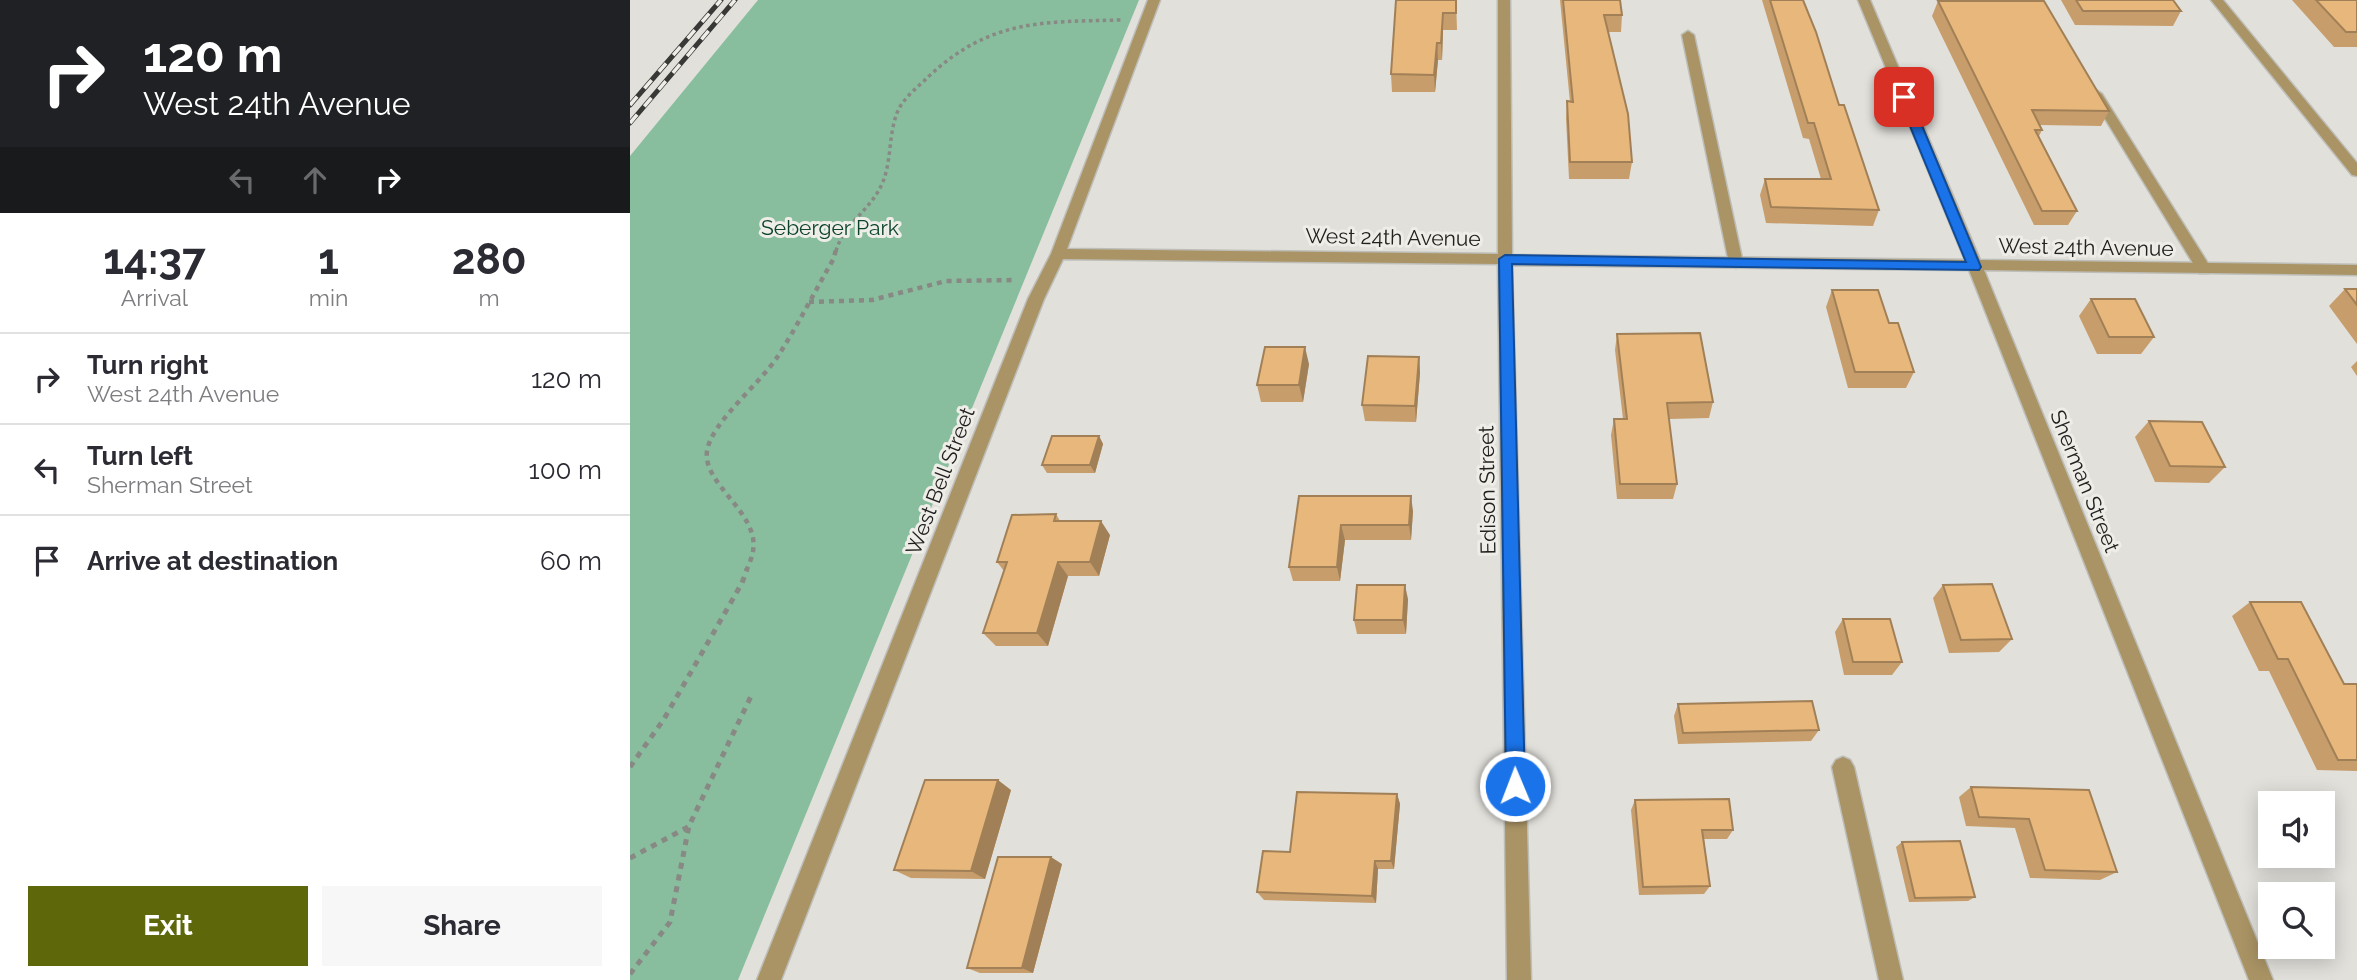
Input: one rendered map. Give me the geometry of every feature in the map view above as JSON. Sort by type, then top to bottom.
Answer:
[{"type":"street","name":"West Bell Street","points":[[769,980],[1058,254],[1154,0]]},
{"type":"street","name":"Edison Street","points":[[1504,0],[1505,259],[1519,980]]},
{"type":"street","name":"Sherman Street","points":[[1864,0],[1975,267],[2261,980]]},
{"type":"street","points":[[2217,0],[2357,172]]},
{"type":"street","points":[[1688,35],[1736,263]]},
{"type":"street","points":[[2089,83],[2204,269]]},
{"type":"street","name":"West 24th Avenue","points":[[1058,254],[2357,271]]},
{"type":"street","points":[[1843,766],[1891,980]]},
{"type":"path","points":[[630,767],[664,719],[735,595],[754,549],[750,526],[708,465],[707,452],[726,418],[777,358],[834,258],[839,239],[865,210],[882,185],[897,112],[910,95],[953,54],[989,35],[1020,26],[1109,20],[1146,22]]},
{"type":"path","points":[[809,302],[872,300],[946,281],[1045,281]]},
{"type":"path","points":[[630,974],[670,922],[689,826],[753,692]]},
{"type":"path","points":[[630,858],[689,826]]},
{"type":"green space","name":"Seberger Park","points":[[758,0],[1139,0],[738,980],[630,980],[630,156]]},
{"type":"building","points":[[1396,0],[1456,0],[1456,13],[1443,13],[1441,43],[1437,43],[1434,75],[1391,74]]},
{"type":"building","points":[[1563,0],[1620,0],[1622,15],[1604,15],[1628,114],[1632,162],[1570,162],[1567,101],[1573,102]]},
{"type":"building","points":[[1770,0],[1803,0],[1839,105],[1844,105],[1879,210],[1771,207],[1765,179],[1831,179],[1814,123],[1808,123]]},
{"type":"building","points":[[2076,0],[2173,0],[2181,11],[2083,11]]},
{"type":"building","points":[[2316,0],[2357,0],[2357,32],[2346,32]]},
{"type":"building","points":[[1938,1],[2044,1],[2109,111],[2032,110],[2042,130],[2035,130],[2077,211],[2042,211]]},
{"type":"building","points":[[2345,289],[2357,289],[2357,305]]},
{"type":"building","points":[[1832,290],[1878,290],[1889,323],[1898,323],[1914,372],[1855,372]]},
{"type":"building","points":[[2091,299],[2135,299],[2154,337],[2109,337]]},
{"type":"building","points":[[1700,333],[1713,402],[1667,403],[1677,484],[1620,484],[1614,419],[1627,419],[1617,334]]},
{"type":"building","points":[[1265,347],[1305,347],[1299,385],[1257,385]]},
{"type":"building","points":[[1368,356],[1419,357],[1415,406],[1362,405]]},
{"type":"building","points":[[2149,421],[2202,422],[2225,467],[2170,466]]},
{"type":"building","points":[[1052,436],[1099,436],[1090,465],[1042,465]]},
{"type":"building","points":[[1299,496],[1411,496],[1409,525],[1341,525],[1337,567],[1289,567]]},
{"type":"building","points":[[1056,514],[1054,521],[1101,521],[1090,562],[1058,562],[1037,633],[983,633],[1007,562],[997,562],[1012,515]]},
{"type":"building","points":[[1992,584],[2012,639],[1961,640],[1943,585]]},
{"type":"building","points":[[1357,585],[1405,585],[1403,620],[1354,620]]},
{"type":"building","points":[[2250,602],[2301,602],[2344,684],[2357,684],[2357,760],[2338,760],[2288,659],[2278,659]]},
{"type":"building","points":[[1843,619],[1890,619],[1902,662],[1853,662]]},
{"type":"building","points":[[1812,701],[1819,730],[1683,733],[1678,704]]},
{"type":"building","points":[[925,780],[998,780],[971,871],[894,870]]},
{"type":"building","points":[[1971,787],[2089,790],[2117,872],[2045,870],[2029,819],[1979,817]]},
{"type":"building","points":[[1297,792],[1397,794],[1391,861],[1375,861],[1372,896],[1257,892],[1263,851],[1290,852]]},
{"type":"building","points":[[1729,799],[1733,830],[1702,830],[1710,886],[1643,887],[1635,800]]},
{"type":"building","points":[[1960,841],[1975,897],[1915,898],[1902,842]]},
{"type":"building","points":[[998,857],[1051,857],[1022,968],[967,968]]},
{"type":"railway","points":[[630,105],[721,0]]},
{"type":"railway","points":[[630,123],[735,0]]},
{"type":"route","points":[[1515,786],[1505,259],[1975,267],[1904,97]]}]
